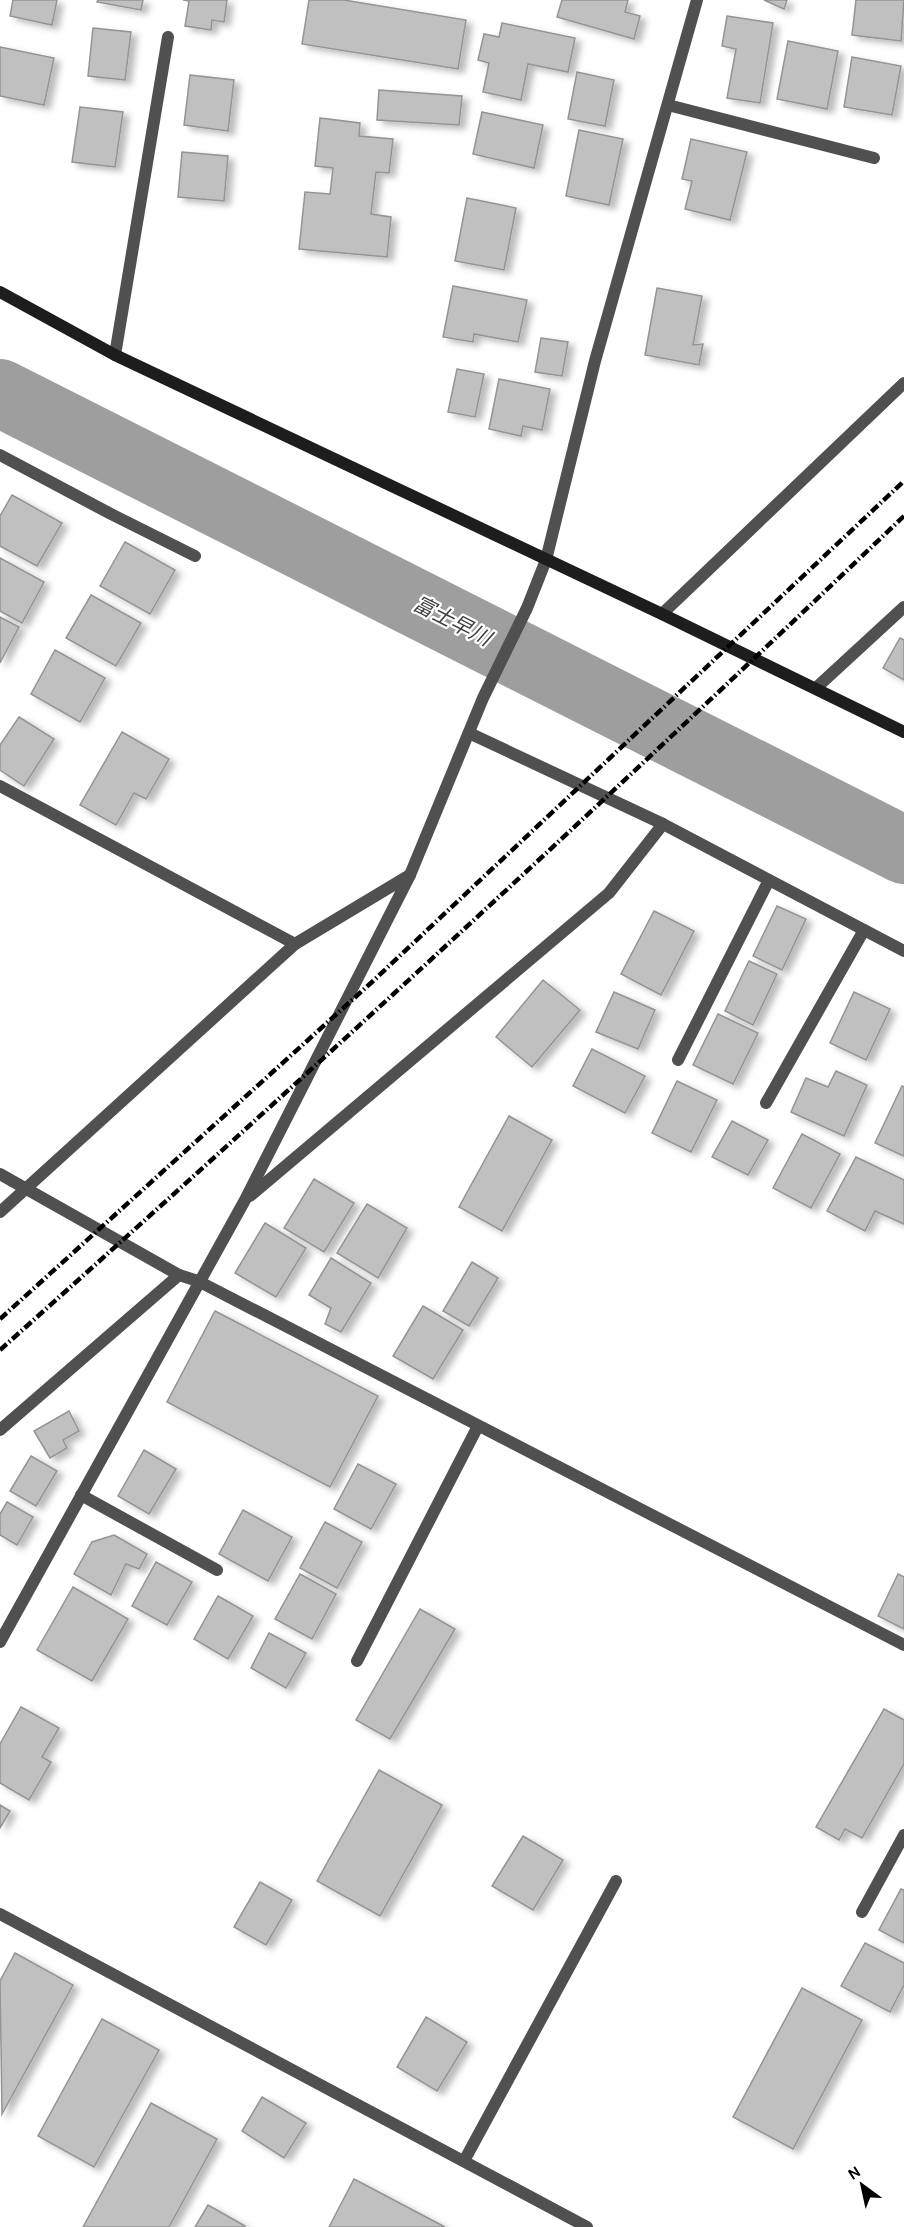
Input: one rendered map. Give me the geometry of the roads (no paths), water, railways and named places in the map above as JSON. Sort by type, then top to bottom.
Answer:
[{"type":"street","points":[[0,1642],[198,1281],[245,1200],[410,875],[483,698],[527,608],[546,560],[595,361],[697,0]]},
{"type":"street","points":[[115,355],[168,37]]},
{"type":"street","points":[[668,105],[874,158]]},
{"type":"street","points":[[0,292],[115,355],[662,614],[904,732]]},
{"type":"street","points":[[662,614],[904,382]]},
{"type":"street","points":[[0,454],[195,556]]},
{"type":"street","points":[[816,688],[904,607]]},
{"type":"street","points":[[469,733],[663,824],[904,951]]},
{"type":"street","points":[[0,786],[295,944]]},
{"type":"street","points":[[245,1200],[609,893],[663,824]]},
{"type":"street","points":[[0,1212],[295,944],[410,875]]},
{"type":"street","points":[[678,1060],[769,880]]},
{"type":"street","points":[[766,1104],[864,930]]},
{"type":"street","points":[[0,1174],[179,1275],[198,1281],[904,1645]]},
{"type":"street","points":[[0,1430],[179,1275]]},
{"type":"street","points":[[357,1661],[478,1426]]},
{"type":"street","points":[[81,1495],[217,1570]]},
{"type":"street","points":[[862,1912],[904,1835]]},
{"type":"street","points":[[464,2161],[616,1881]]},
{"type":"street","points":[[0,1914],[587,2227]]},
{"type":"waterway","name":"富士早川","points":[[0,393],[904,850]]},
{"type":"railway","points":[[0,1319],[372,982],[904,481]]},
{"type":"railway","points":[[0,1350],[456,937],[904,516]]}]
